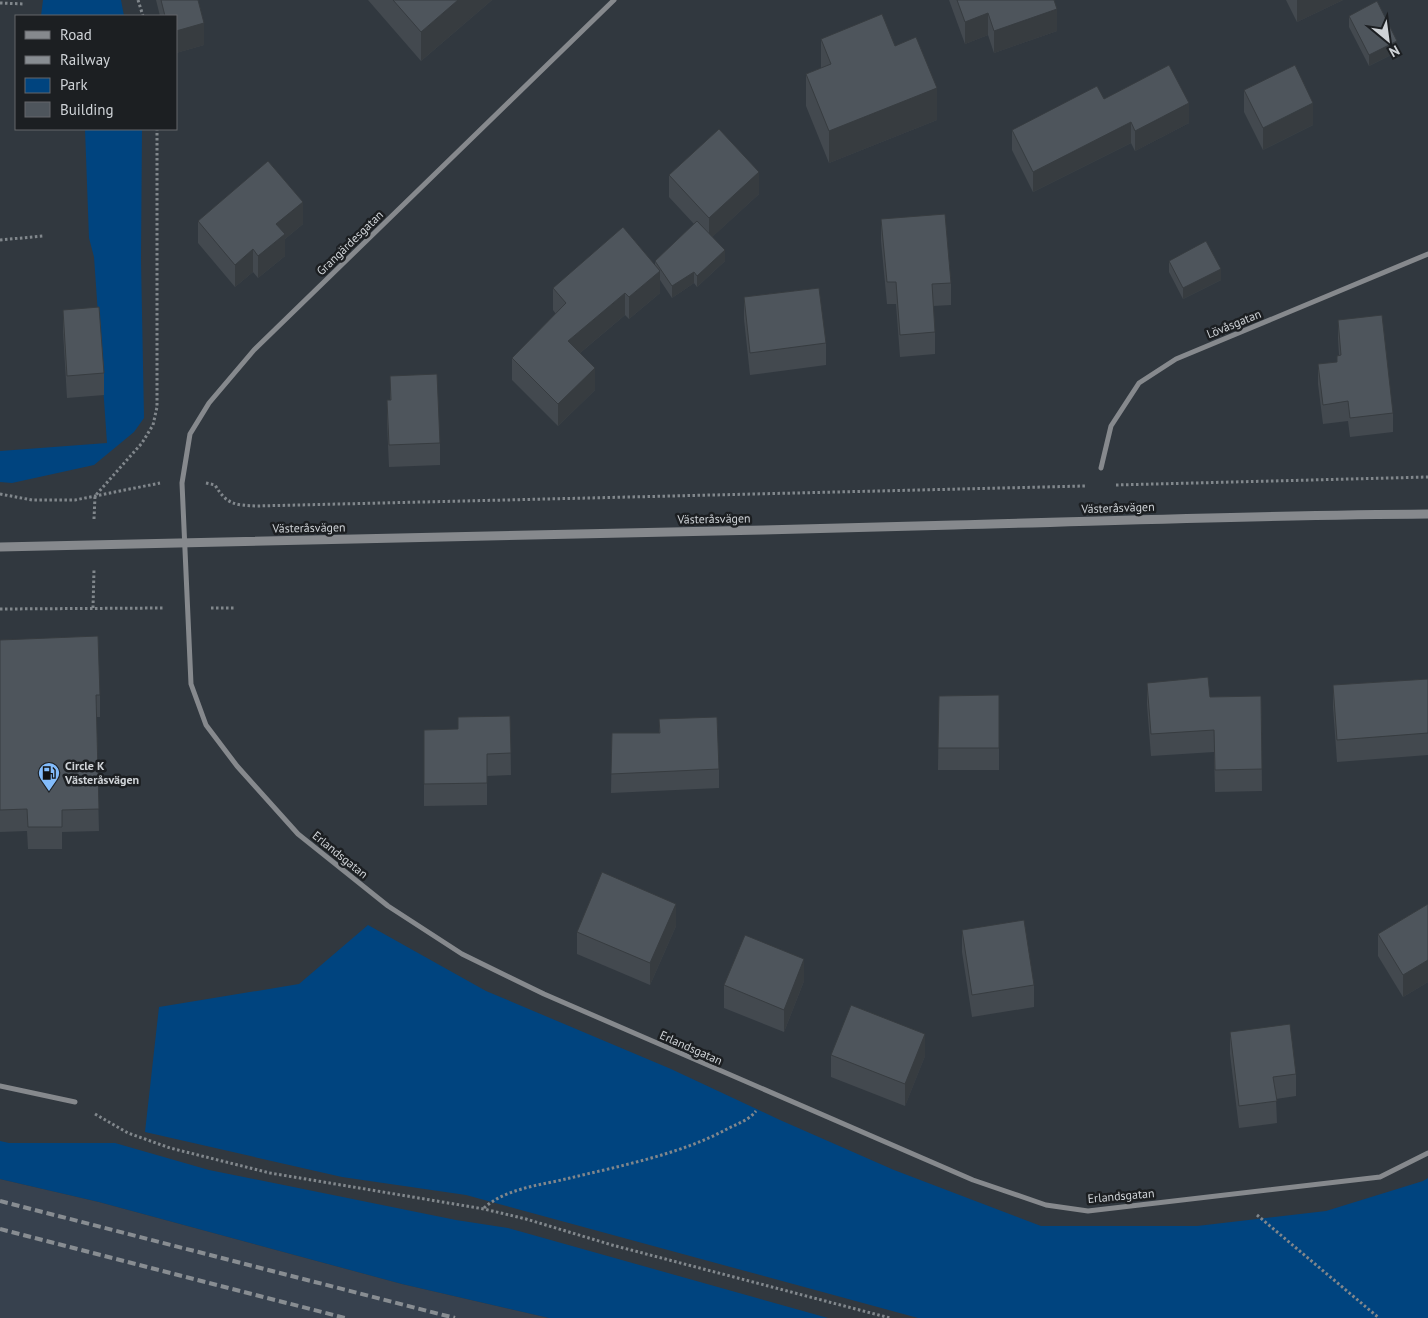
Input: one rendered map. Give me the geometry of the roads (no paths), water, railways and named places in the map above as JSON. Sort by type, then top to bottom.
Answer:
[{"type":"street","name":"Grangärdesgatan","points":[[184,543],[182,483],[190,434],[209,404],[254,350],[614,0]]},
{"type":"street","name":"Lövåsgatan","points":[[1101,468],[1111,426],[1139,383],[1176,358],[1428,254]]},
{"type":"street","name":"Västeråsvägen","points":[[0,547],[924,526],[1300,514],[1428,514]]},
{"type":"street","name":"Erlandsgatan","points":[[184,543],[191,684],[206,725],[237,766],[298,834],[388,906],[462,954],[544,994],[768,1093],[973,1180],[1046,1205],[1088,1211],[1380,1177],[1428,1153]]},
{"type":"street","points":[[0,1086],[75,1102]]},
{"type":"railway","points":[[0,1201],[455,1318]]},
{"type":"railway","points":[[0,1229],[345,1318]]},
{"type":"place","name":"Circle K Västeråsvägen","points":[[49,792]]}]
